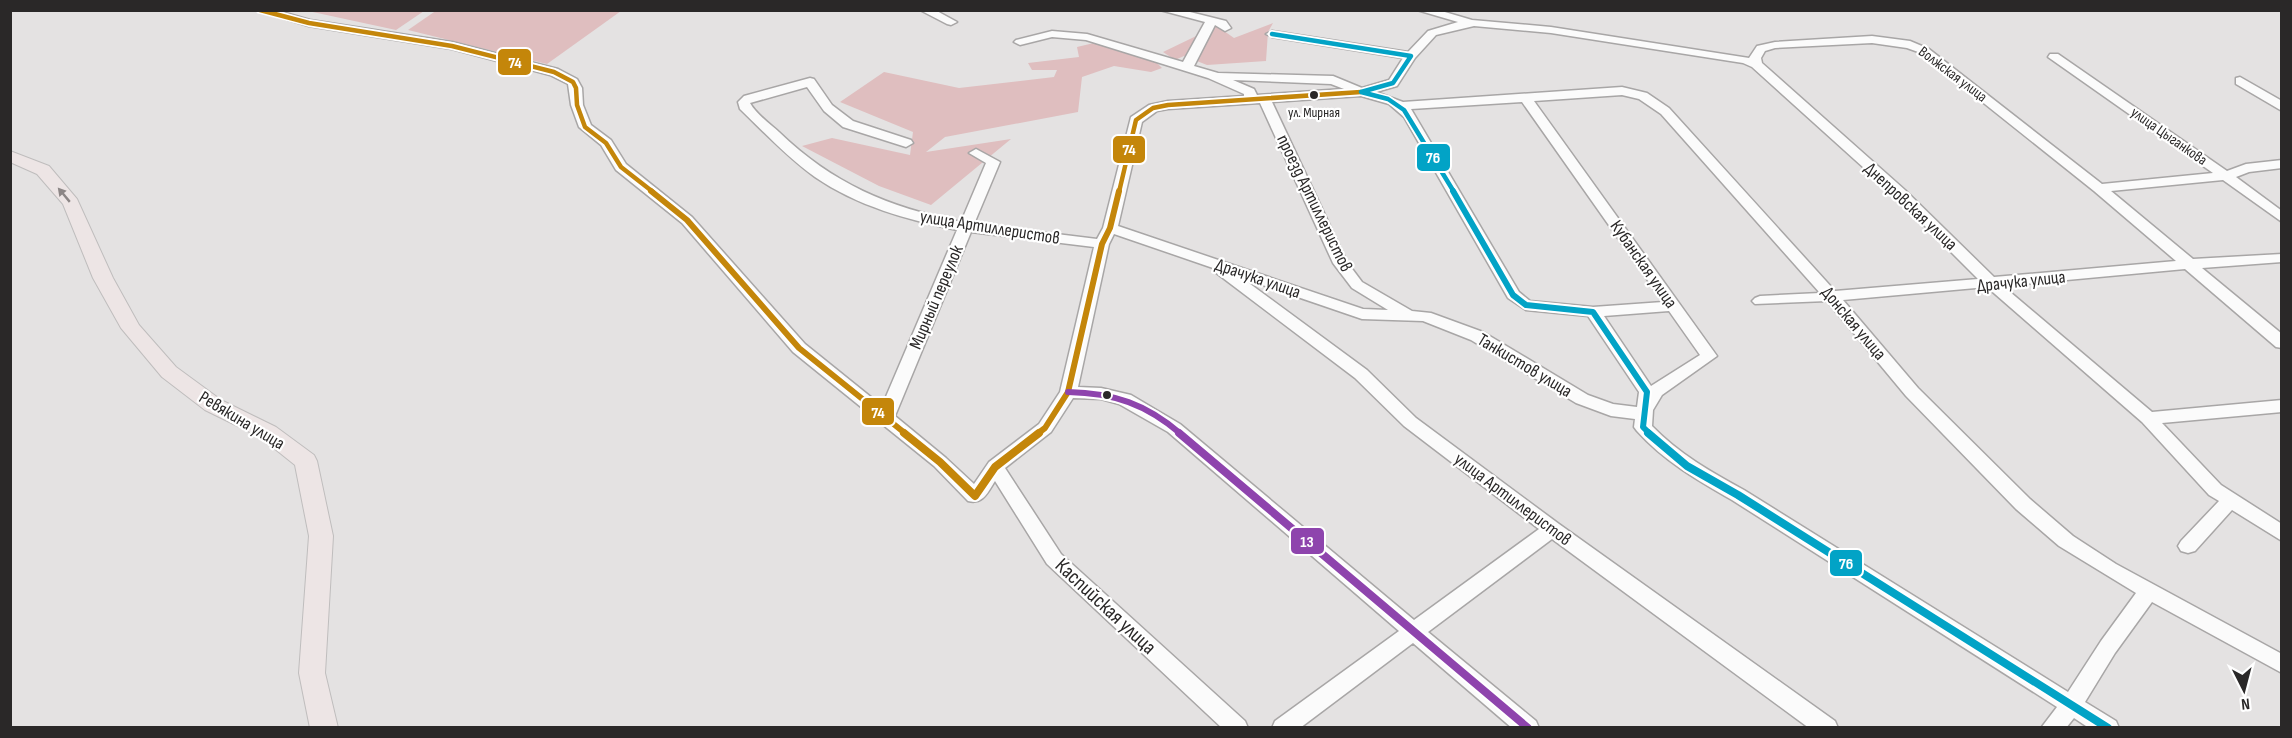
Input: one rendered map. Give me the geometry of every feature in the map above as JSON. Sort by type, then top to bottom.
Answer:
[{"type":"main road","name":"Ревякина улица","points":[[10,156],[42,170],[71,203],[103,278],[131,328],[169,372],[213,405],[268,432],[306,461],[321,536],[312,673],[324,728]]},
{"type":"street","points":[[260,10],[309,23],[452,46],[554,72],[573,82],[576,88],[577,105],[585,127],[606,143],[621,167],[687,220],[799,348],[940,462],[975,496],[995,467],[1045,428],[1068,392],[1102,244],[1110,228],[1136,120],[1153,108],[1168,105],[1361,92],[1392,82],[1411,56],[1272,34]]},
{"type":"street","points":[[925,10],[951,22]]},
{"type":"street","points":[[1165,10],[1222,22],[1224,28]]},
{"type":"street","name":"Днепровская улица","points":[[1422,10],[1474,23],[1551,30],[1745,60],[1756,64],[1900,193],[1992,284],[2148,418],[2215,490],[2282,534]]},
{"type":"street","points":[[1187,67],[1211,21]]},
{"type":"street","name":"Днепровская улица","points":[[1411,56],[1432,33],[1474,23]]},
{"type":"street","points":[[1020,42],[1052,34],[1087,37],[1212,75],[1250,92],[1258,100]]},
{"type":"street","name":"Волжская улица","points":[[1756,64],[1755,58],[1761,48],[1775,45],[1892,40],[1914,45],[1925,51],[2099,188],[2282,343]]},
{"type":"street","name":"улица Цыганкова","points":[[2054,57],[2226,176],[2282,218]]},
{"type":"street","points":[[1212,75],[1333,80],[1361,92],[1386,97],[1402,106],[1513,295],[1526,305],[1593,312],[1673,306]]},
{"type":"street","points":[[2240,81],[2282,107]]},
{"type":"street","name":"улица Артиллеристов","points":[[906,143],[849,124],[828,108],[810,82],[744,102],[744,106],[760,121],[829,180],[859,196],[920,218],[966,227],[1102,244]]},
{"type":"street","name":"Донская улица","points":[[1402,106],[1526,98],[1603,90],[1622,91],[1643,96],[1665,111],[1833,297],[1912,392],[2023,504],[2066,541],[2109,569],[2282,664]]},
{"type":"street","name":"Кубанская улица","points":[[1526,98],[1709,356],[1655,391],[1643,414]]},
{"type":"street","name":"проезд Артиллеристов","points":[[1258,100],[1340,263],[1357,285],[1408,315]]},
{"type":"street","name":"Мирный переулок","points":[[886,417],[993,162],[976,153]]},
{"type":"street","points":[[2099,188],[2226,176],[2246,168],[2282,164]]},
{"type":"street","name":"Драчука улица","points":[[1110,228],[1362,314],[1408,315]]},
{"type":"street","name":"Драчука улица","points":[[1760,301],[1992,284],[2188,263],[2282,258]]},
{"type":"street","name":"улица Артиллеристов","points":[[1209,261],[1361,374],[1410,422],[1552,529],[1827,728]]},
{"type":"street","points":[[1593,312],[1647,392],[1643,414],[1644,427],[1676,459],[1738,495],[2108,728]]},
{"type":"street","name":"Танкистов улица","points":[[1408,315],[1425,316],[1465,330],[1582,399],[1611,410],[1643,414]]},
{"type":"street","points":[[1068,392],[1103,392],[1132,401],[1174,428],[1528,728]]},
{"type":"street","points":[[2148,418],[2282,406]]},
{"type":"street","name":"Каспийская улица","points":[[995,467],[1054,559],[1237,728]]},
{"type":"street","points":[[2188,546],[2230,501]]},
{"type":"street","points":[[1283,728],[1412,630],[1552,529]]},
{"type":"street","points":[[2052,728],[2072,704],[2108,647],[2150,590]]},
{"type":"shaded area","points":[[437,10],[621,11],[547,64],[408,30]]},
{"type":"shaded area","points":[[308,11],[424,11],[396,30]]},
{"type":"shaded area","points":[[1273,23],[1268,32],[1266,61],[1207,65],[1184,56],[1175,60],[1163,52],[1217,26],[1234,38]]},
{"type":"shaded area","points":[[1098,42],[1156,62],[1162,68],[1151,72],[1114,66],[1082,77],[1078,112],[945,137],[926,152],[1011,139],[931,205],[879,186],[802,146],[832,138],[910,155],[913,132],[840,102],[884,72],[959,88],[1054,77],[1057,70],[1032,70],[1028,63],[1079,57],[1077,47]]},
{"type":"transit line","name":"74","points":[[260,10],[309,23],[452,46],[554,72],[573,82],[576,88],[577,105],[585,127],[606,143],[621,167],[687,220],[799,348],[940,462],[975,496],[995,467],[1045,428],[1068,392],[1102,244],[1110,228],[1136,120],[1153,108],[1168,105],[1361,92]]},
{"type":"transit line","name":"76","points":[[1272,34],[1411,56],[1393,83],[1361,92],[1393,102],[1409,115],[1513,295],[1526,305],[1593,312],[1647,392],[1643,427],[1654,439],[1687,466],[1738,495],[2108,728]]},
{"type":"transit line","name":"13","points":[[1068,392],[1101,394],[1125,400],[1136,404],[1174,428],[1528,728]]},
{"type":"place","name":"ул. Мирная","points":[[1314,95]]}]
